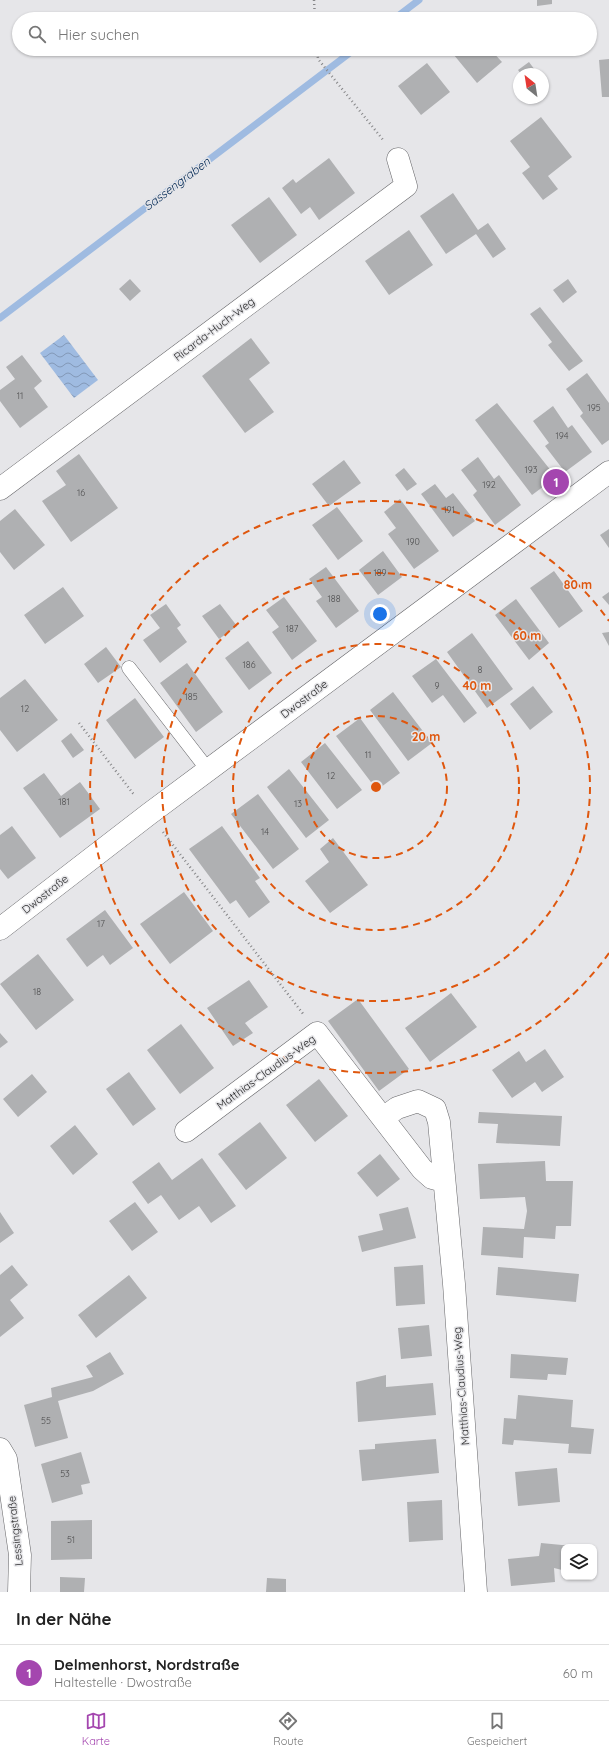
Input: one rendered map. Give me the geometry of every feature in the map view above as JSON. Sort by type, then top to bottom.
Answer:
[{"type":"street","name":"Ricarda-Huch-Weg","points":[[0,489],[406,186],[398,159]]},
{"type":"street","name":"Dwostraße","points":[[0,929],[149,814],[609,472]]},
{"type":"street","name":"Matthias-Claudius-Weg","points":[[186,1131],[317,1033],[422,1169],[432,1178],[443,1181]]},
{"type":"street","name":"Matthias-Claudius-Weg","points":[[383,1118],[397,1108],[418,1101],[435,1108],[439,1122],[443,1181],[454,1284],[476,1592]]},
{"type":"street","name":"Lessingstraße","points":[[0,1449],[6,1459],[20,1555],[19,1592]]},
{"type":"lane","points":[[129,668],[208,770]]},
{"type":"path","points":[[314,0],[315,12]]},
{"type":"path","points":[[318,56],[318,59],[398,159]]},
{"type":"path","points":[[79,723],[317,1033]]},
{"type":"water","points":[[64,335],[98,380],[74,398],[40,353]]},
{"type":"building","points":[[537,0],[552,0],[552,4],[537,6]]},
{"type":"building","points":[[455,56],[496,56],[502,62],[477,83]]},
{"type":"building","points":[[609,59],[609,97],[602,97],[599,60]]},
{"type":"building","points":[[529,62],[534,68],[521,68]]},
{"type":"building","points":[[427,63],[450,92],[421,115],[398,86]]},
{"type":"building","points":[[541,117],[572,157],[548,176],[558,189],[543,200],[522,173],[530,167],[510,141]]},
{"type":"building","points":[[329,158],[355,193],[319,220],[310,207],[301,214],[282,188],[293,179],[296,183]]},
{"type":"building","points":[[453,193],[478,230],[488,223],[506,249],[493,258],[476,234],[446,254],[420,216]]},
{"type":"building","points":[[269,197],[297,235],[260,263],[231,225]]},
{"type":"building","points":[[409,230],[433,265],[389,295],[365,261]]},
{"type":"building","points":[[130,279],[141,291],[130,301],[119,289]]},
{"type":"building","points":[[568,279],[577,292],[563,303],[553,290]]},
{"type":"building","points":[[540,307],[583,361],[569,371],[548,345],[552,342],[530,314]]},
{"type":"building","points":[[251,338],[270,363],[249,379],[274,412],[245,433],[202,376]]},
{"type":"building","points":[[22,355],[42,381],[34,388],[48,407],[20,428],[0,401],[0,390],[15,379],[6,367]]},
{"type":"building","points":[[587,373],[609,403],[609,440],[602,445],[580,416],[583,413],[566,389]]},
{"type":"building","points":[[497,403],[556,477],[532,495],[475,420]]},
{"type":"building","points":[[553,406],[568,428],[572,425],[592,452],[565,472],[545,446],[549,443],[533,421]]},
{"type":"building","points":[[79,454],[118,508],[71,542],[42,501],[66,485],[56,471]]},
{"type":"building","points":[[478,457],[494,479],[499,475],[521,505],[495,525],[473,495],[477,491],[461,470]]},
{"type":"building","points":[[344,460],[361,483],[329,506],[312,484]]},
{"type":"building","points":[[404,468],[417,484],[407,491],[395,475]]},
{"type":"building","points":[[435,484],[446,498],[453,493],[475,521],[453,537],[421,494]]},
{"type":"building","points":[[400,499],[439,551],[414,569],[388,534],[396,528],[384,512]]},
{"type":"building","points":[[337,507],[363,541],[338,560],[312,525]]},
{"type":"building","points":[[15,509],[45,545],[14,570],[0,552],[0,521]]},
{"type":"building","points":[[609,529],[609,548],[600,535]]},
{"type":"building","points":[[383,551],[402,577],[378,595],[359,570]]},
{"type":"building","points":[[326,567],[359,611],[336,628],[316,601],[322,597],[309,579]]},
{"type":"building","points":[[554,571],[583,611],[559,628],[530,588]]},
{"type":"building","points":[[63,587],[84,616],[45,644],[24,615]]},
{"type":"building","points":[[609,592],[609,605],[602,597]]},
{"type":"building","points":[[284,597],[317,641],[292,660],[272,632],[279,627],[266,610]]},
{"type":"building","points":[[516,599],[549,643],[529,660],[495,615]]},
{"type":"building","points":[[166,604],[181,625],[177,628],[187,642],[160,663],[143,640],[160,628],[150,615]]},
{"type":"building","points":[[220,604],[237,626],[219,639],[202,616]]},
{"type":"building","points":[[609,632],[609,646],[602,633]]},
{"type":"building","points":[[472,633],[513,689],[487,708],[447,652]]},
{"type":"building","points":[[248,641],[272,673],[249,690],[225,658]]},
{"type":"building","points":[[106,647],[121,667],[98,683],[84,664]]},
{"type":"building","points":[[436,659],[477,713],[464,723],[443,695],[432,703],[412,676]]},
{"type":"building","points":[[187,663],[223,712],[196,732],[160,683]]},
{"type":"building","points":[[25,679],[58,720],[17,752],[0,730],[0,698]]},
{"type":"building","points":[[533,686],[553,712],[530,730],[510,704]]},
{"type":"building","points":[[393,692],[432,743],[408,761],[370,710]]},
{"type":"building","points":[[135,698],[164,737],[135,759],[106,720]]},
{"type":"building","points":[[360,718],[400,773],[377,790],[336,736]]},
{"type":"building","points":[[71,733],[84,750],[73,758],[61,741]]},
{"type":"building","points":[[325,743],[362,790],[337,809],[301,762]]},
{"type":"building","points":[[289,769],[329,820],[306,838],[267,787]]},
{"type":"building","points":[[44,773],[61,796],[80,782],[100,809],[60,838],[23,788]]},
{"type":"building","points":[[258,794],[299,849],[273,869],[231,814]]},
{"type":"building","points":[[12,826],[36,858],[8,879],[0,869],[0,835]]},
{"type":"building","points":[[222,826],[260,878],[255,881],[270,902],[249,918],[236,900],[230,904],[189,849]]},
{"type":"building","points":[[333,838],[368,885],[330,913],[305,881],[329,862],[320,849]]},
{"type":"building","points":[[184,892],[213,931],[170,964],[140,924]]},
{"type":"building","points":[[105,910],[133,948],[110,965],[103,955],[87,967],[66,939]]},
{"type":"building","points":[[38,954],[74,1000],[36,1030],[0,984]]},
{"type":"building","points":[[249,980],[268,1007],[245,1023],[253,1033],[233,1046],[207,1008]]},
{"type":"building","points":[[451,993],[477,1027],[430,1062],[405,1028]]},
{"type":"building","points":[[358,999],[409,1069],[379,1091],[328,1021]]},
{"type":"building","points":[[181,1024],[214,1068],[180,1094],[147,1050]]},
{"type":"building","points":[[0,1033],[8,1042],[0,1048]]},
{"type":"building","points":[[545,1049],[564,1077],[542,1092],[535,1082],[512,1098],[492,1070],[519,1051],[526,1062]]},
{"type":"building","points":[[129,1072],[156,1109],[133,1126],[106,1089]]},
{"type":"building","points":[[32,1074],[47,1092],[18,1117],[3,1099]]},
{"type":"building","points":[[319,1079],[348,1116],[315,1142],[286,1105]]},
{"type":"building","points":[[479,1112],[562,1116],[560,1146],[496,1143],[498,1124],[478,1123]]},
{"type":"building","points":[[260,1122],[287,1158],[246,1190],[218,1154]]},
{"type":"building","points":[[75,1125],[98,1154],[73,1175],[50,1146]]},
{"type":"building","points":[[380,1154],[400,1179],[377,1197],[357,1173]]},
{"type":"building","points":[[202,1158],[236,1206],[211,1223],[199,1206],[179,1220],[161,1195],[148,1204],[132,1182],[159,1162],[172,1180]]},
{"type":"building","points":[[545,1161],[546,1181],[573,1181],[571,1226],[556,1226],[555,1239],[524,1237],[523,1258],[481,1255],[483,1227],[524,1229],[527,1211],[525,1197],[480,1199],[478,1164]]},
{"type":"building","points":[[135,1202],[158,1232],[132,1251],[109,1221]]},
{"type":"building","points":[[408,1207],[416,1238],[362,1252],[358,1236],[383,1230],[379,1214]]},
{"type":"building","points":[[0,1212],[14,1233],[0,1243]]},
{"type":"building","points":[[12,1265],[28,1285],[10,1300],[24,1318],[0,1337],[0,1275]]},
{"type":"building","points":[[423,1265],[425,1304],[396,1306],[394,1267]]},
{"type":"building","points":[[498,1267],[579,1274],[576,1302],[496,1295]]},
{"type":"building","points":[[129,1275],[147,1298],[96,1338],[78,1315]]},
{"type":"building","points":[[429,1325],[432,1356],[401,1359],[398,1328]]},
{"type":"building","points":[[110,1352],[124,1374],[93,1391],[58,1401],[68,1438],[35,1447],[24,1405],[52,1397],[51,1388],[93,1377],[86,1366]]},
{"type":"building","points":[[511,1354],[568,1358],[566,1375],[548,1374],[547,1380],[510,1378]]},
{"type":"building","points":[[386,1375],[386,1387],[433,1383],[436,1415],[358,1422],[356,1382]]},
{"type":"building","points":[[518,1395],[573,1400],[571,1427],[594,1429],[591,1454],[568,1453],[569,1444],[514,1440],[513,1445],[502,1444],[504,1418],[516,1419]]},
{"type":"building","points":[[436,1439],[439,1473],[362,1481],[359,1450],[375,1449],[375,1444]]},
{"type":"building","points":[[81,1452],[90,1483],[81,1485],[83,1494],[52,1503],[41,1464]]},
{"type":"building","points":[[557,1468],[560,1502],[518,1506],[515,1472]]},
{"type":"building","points":[[442,1500],[443,1540],[409,1542],[407,1502]]},
{"type":"building","points":[[92,1520],[92,1559],[51,1560],[51,1521]]},
{"type":"building","points":[[541,1543],[561,1545],[561,1570],[554,1568],[555,1582],[511,1586],[508,1559],[539,1556]]},
{"type":"building","points":[[60,1577],[85,1578],[84,1592],[60,1592]]},
{"type":"building","points":[[267,1578],[286,1579],[286,1592],[266,1592]]},
{"type":"waterway","name":"Sassengraben","points":[[403,12],[419,0]]},
{"type":"waterway","name":"Sassengraben","points":[[0,318],[346,56]]},
{"type":"place","name":"Delmenhorst, Nordstraße","points":[[556,482]]}]
